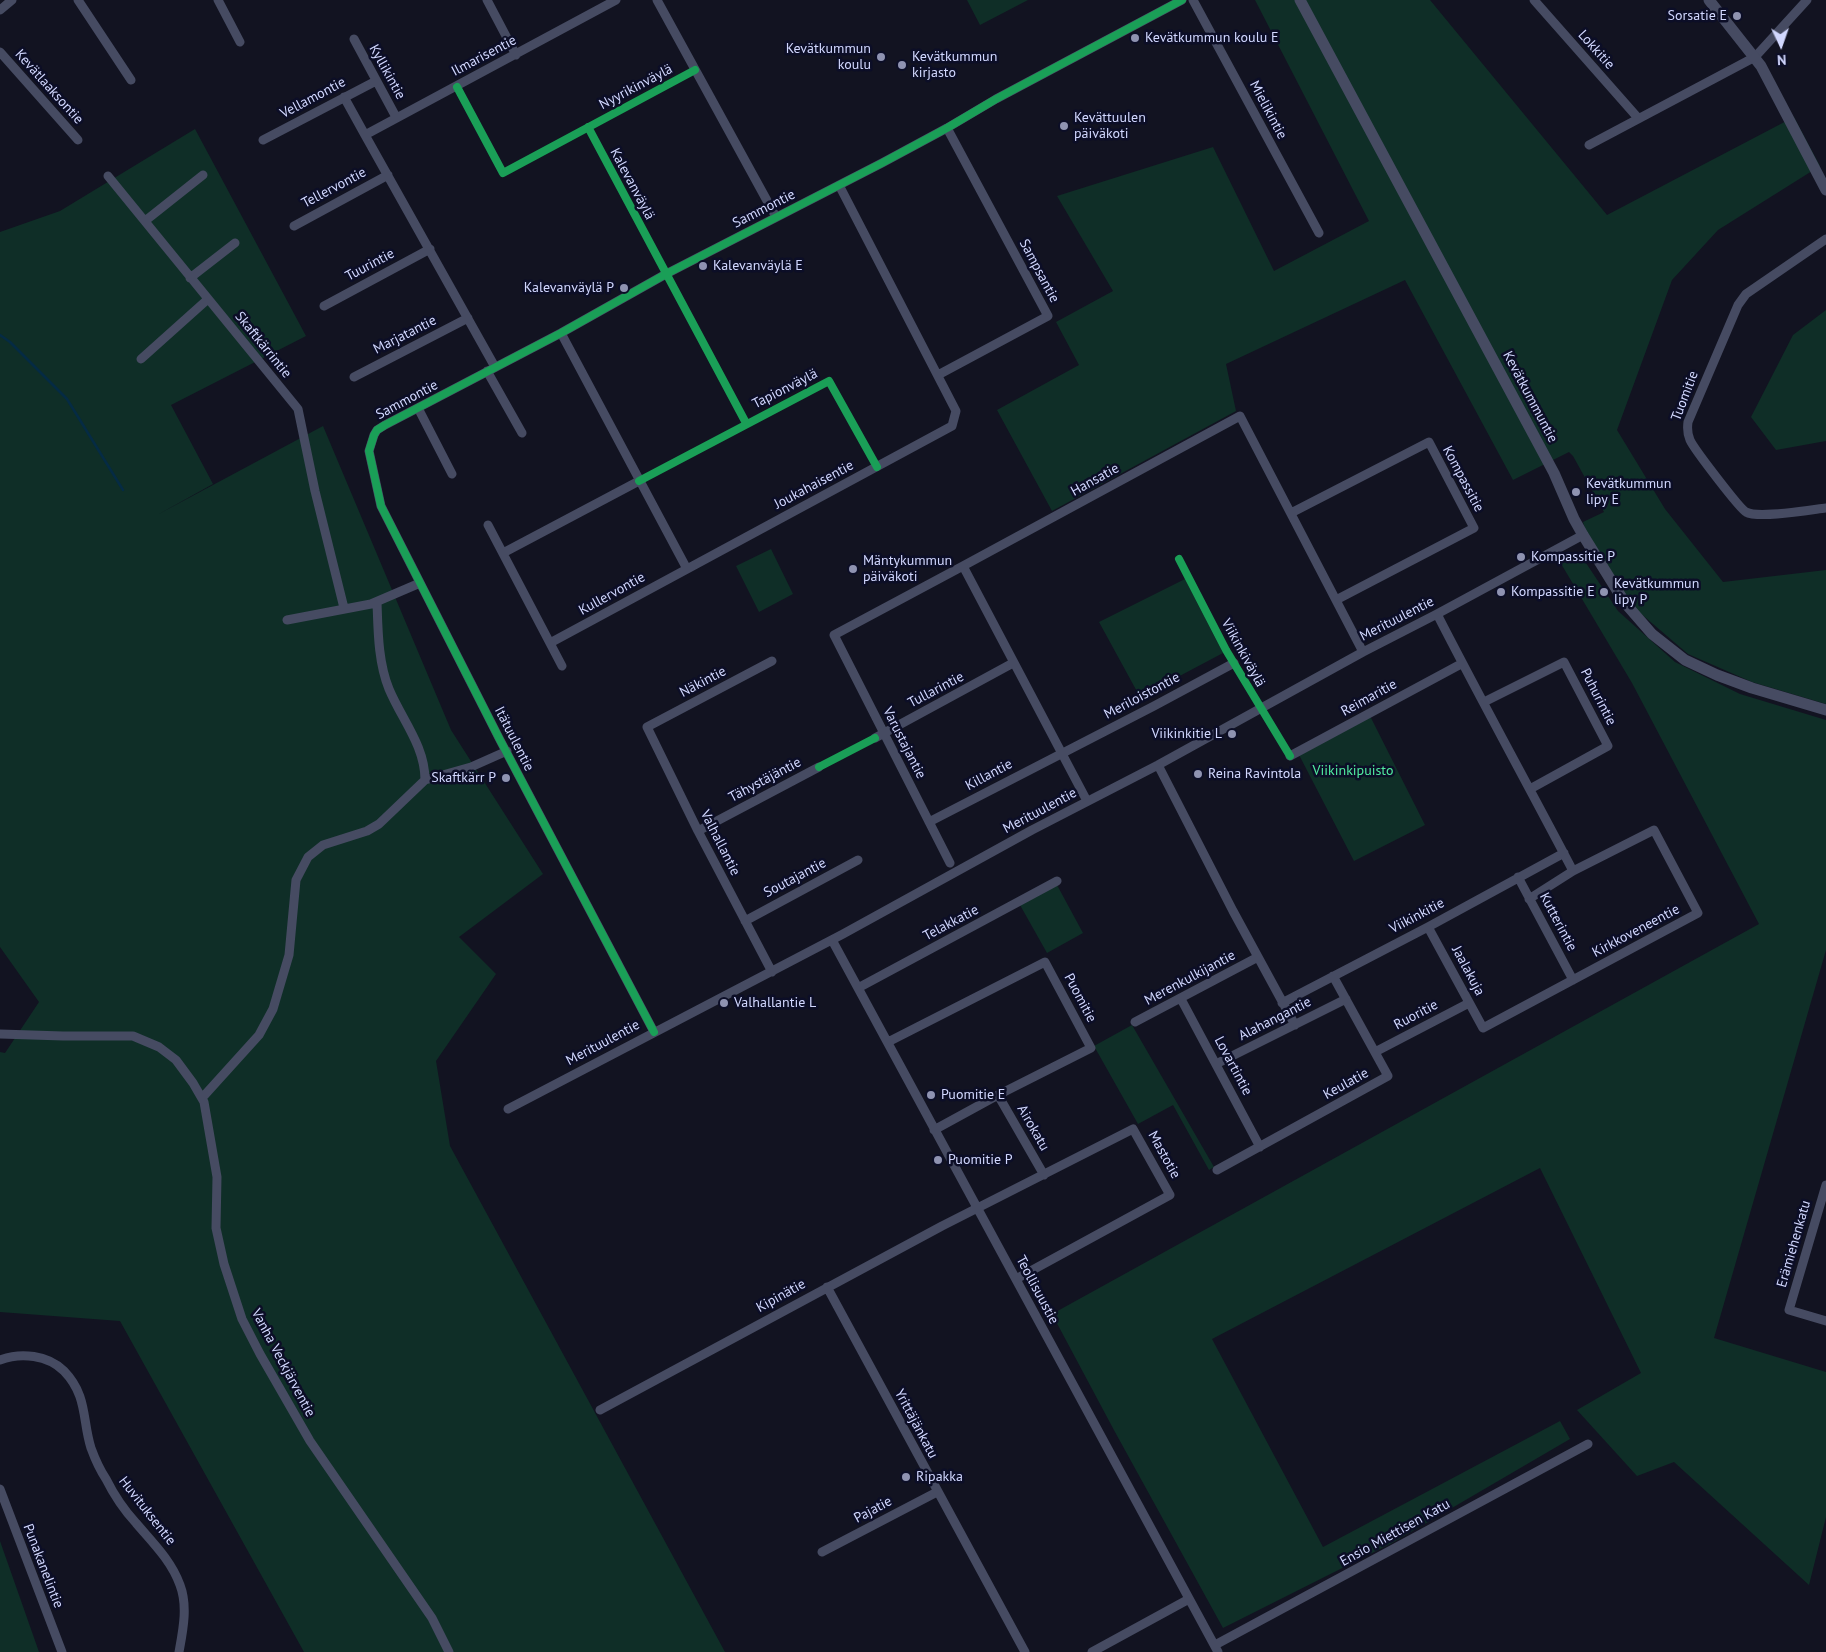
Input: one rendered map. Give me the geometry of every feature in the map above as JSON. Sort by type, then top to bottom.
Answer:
[{"type":"street","points":[[0,10],[12,0]]},
{"type":"street","points":[[78,0],[131,80]]},
{"type":"street","points":[[218,0],[240,42]]},
{"type":"street","points":[[487,0],[516,55]]},
{"type":"street","name":"Ilmarisentie","points":[[365,135],[616,0]]},
{"type":"street","points":[[656,0],[776,218]]},
{"type":"street","name":"Sammontie","points":[[369,451],[377,430],[666,274],[947,128],[996,99],[1182,0]]},
{"type":"street","name":"Mielikintie","points":[[1193,0],[1319,233]]},
{"type":"street","name":"Kevätkummuntie","points":[[1300,0],[1554,473],[1574,519],[1625,603],[1652,634],[1686,660],[1717,675],[1752,688],[1826,710]]},
{"type":"street","name":"Lokkitie","points":[[1534,0],[1638,118]]},
{"type":"street","points":[[1709,0],[1755,57],[1826,190]]},
{"type":"street","points":[[1589,145],[1755,57],[1807,0]]},
{"type":"street","name":"Kyllikintie","points":[[354,39],[396,117]]},
{"type":"street","name":"Kevätlaaksontie","points":[[0,52],[78,140]]},
{"type":"street","name":"Vellamontie","points":[[262,140],[376,81]]},
{"type":"street","points":[[344,97],[468,318],[522,434]]},
{"type":"street","name":"Sampsantie","points":[[938,375],[1048,316],[947,128]]},
{"type":"street","points":[[145,221],[203,175]]},
{"type":"street","name":"Tellervontie","points":[[294,226],[388,175]]},
{"type":"street","name":"Skaftkärrintie","points":[[108,176],[298,409],[315,491],[344,608]]},
{"type":"street","name":"Joukahaisentie","points":[[687,569],[952,426],[956,411],[839,185]]},
{"type":"street","name":"Tuomitie","points":[[1826,239],[1746,294],[1738,305],[1688,422],[1686,431],[1690,442],[1746,512],[1758,515],[1826,508]]},
{"type":"street","points":[[190,278],[235,243]]},
{"type":"street","name":"Tuurintie","points":[[324,306],[430,249]]},
{"type":"street","points":[[141,359],[208,299]]},
{"type":"street","name":"Marjatantie","points":[[354,376],[468,318]]},
{"type":"street","points":[[561,332],[687,569]]},
{"type":"street","points":[[418,408],[452,474]]},
{"type":"street","name":"Hansatie","points":[[962,566],[1240,416],[1363,652]]},
{"type":"street","name":"Kompassitie","points":[[1291,514],[1428,442],[1474,528],[1336,600]]},
{"type":"street","name":"Itätuulentie","points":[[369,451],[381,506],[654,1032]]},
{"type":"street","points":[[503,553],[639,480]]},
{"type":"street","points":[[488,525],[562,666]]},
{"type":"street","name":"Merituulentie","points":[[508,1109],[832,940],[1086,801],[1158,765],[1363,652],[1583,535]]},
{"type":"street","points":[[962,566],[1086,801]]},
{"type":"street","name":"Varustajantie","points":[[950,864],[834,635],[962,566]]},
{"type":"street","name":"Kullervontie","points":[[550,643],[687,569]]},
{"type":"street","points":[[287,620],[377,602],[420,583]]},
{"type":"street","points":[[377,602],[382,664],[389,689],[422,755],[425,780]]},
{"type":"street","points":[[1437,614],[1461,664],[1484,702],[1573,871]]},
{"type":"street","name":"Näkintie","points":[[647,727],[772,661]]},
{"type":"street","name":"Puhurintie","points":[[1484,702],[1564,662],[1608,746],[1530,789]]},
{"type":"street","name":"Tullarintie","points":[[875,738],[1013,663]]},
{"type":"street","name":"Meriloistontie","points":[[1062,753],[1234,663]]},
{"type":"street","name":"Reimaritie","points":[[1290,756],[1461,664]]},
{"type":"street","name":"Valhallantie","points":[[647,727],[698,831],[772,972]]},
{"type":"street","points":[[202,1098],[259,1035],[273,1009],[290,955],[296,880],[308,857],[323,845],[368,831],[379,824],[425,780],[471,767],[507,751]]},
{"type":"street","name":"Killantie","points":[[929,822],[1062,753]]},
{"type":"street","points":[[1158,765],[1295,1025]]},
{"type":"street","name":"Tähystäjäntie","points":[[698,831],[819,768]]},
{"type":"street","name":"Kirkkoveneentie","points":[[1483,1028],[1698,913],[1654,830],[1573,871],[1529,899]]},
{"type":"street","name":"Viikinkitie","points":[[1282,1003],[1564,853]]},
{"type":"street","name":"Soutajantie","points":[[745,920],[858,860]]},
{"type":"street","name":"Kutterintie","points":[[1518,877],[1573,980]]},
{"type":"street","name":"Telakkatie","points":[[858,988],[1057,881]]},
{"type":"street","name":"Jaalakuja","points":[[1428,927],[1483,1028]]},
{"type":"street","name":"Teollisuustie","points":[[832,940],[1216,1649]]},
{"type":"street","name":"Merenkulkijantie","points":[[1135,1022],[1258,957]]},
{"type":"street","name":"Puomitie","points":[[888,1042],[1045,962],[1091,1048],[934,1130]]},
{"type":"street","name":"Keulatie","points":[[1217,1170],[1388,1076],[1333,976]]},
{"type":"street","name":"Lovartintie","points":[[1181,999],[1260,1147]]},
{"type":"street","name":"Alahangantie","points":[[1216,1064],[1346,999]]},
{"type":"street","name":"Ruoritie","points":[[1375,1052],[1469,1003]]},
{"type":"street","name":"Vanha Veckjärventie","points":[[0,1034],[133,1036],[160,1048],[176,1060],[193,1083],[204,1102],[217,1177],[216,1228],[224,1264],[242,1319],[310,1441],[432,1618],[449,1652]]},
{"type":"street","name":"Airokatu","points":[[998,1095],[1044,1174]]},
{"type":"street","name":"Mastotie","points":[[977,1209],[1134,1128],[1170,1195],[1016,1279]]},
{"type":"street","name":"Erämiehenkatu","points":[[1826,1185],[1789,1310],[1826,1321]]},
{"type":"street","name":"Kipinätie","points":[[600,1410],[827,1287],[977,1209]]},
{"type":"street","name":"Yrittäjänkatu","points":[[827,1287],[1025,1652]]},
{"type":"street","name":"Huvituksentie","points":[[0,1360],[7,1357],[33,1356],[54,1363],[65,1372],[79,1393],[86,1416],[91,1448],[105,1478],[117,1500],[166,1558],[181,1587],[184,1625],[179,1652]]},
{"type":"street","name":"Ensio Miettisen Katu","points":[[1216,1649],[1588,1444]]},
{"type":"street","name":"Punakanelintie","points":[[0,1489],[62,1652]]},
{"type":"street","name":"Pajatie","points":[[822,1552],[937,1492]]},
{"type":"street","points":[[1092,1652],[1189,1599]]},
{"type":"green space","points":[[967,0],[1028,0],[980,25]]},
{"type":"green space","points":[[1255,0],[1430,0],[1607,215],[1794,117],[1820,166],[1718,230],[1672,280],[1617,430],[1665,509],[1723,582],[1826,570],[1826,704],[1752,682],[1688,654],[1625,600],[1588,539],[1583,522],[1604,512],[1573,456],[1569,452],[1513,480],[1405,280],[1226,364],[1236,411],[1052,511],[997,410],[1079,365],[1056,322],[1113,291],[1057,196],[1213,147],[1274,271],[1369,221]]},
{"type":"green space","points":[[195,129],[306,336],[171,405],[213,484],[157,515],[323,426],[451,730],[543,874],[459,937],[496,974],[436,1061],[450,1146],[725,1652],[304,1652],[120,1321],[0,1312],[0,1052],[5,1053],[39,1002],[0,947],[0,232],[60,211]]},
{"type":"green space","points":[[1826,310],[1826,441],[1776,450],[1751,417],[1793,335]]},
{"type":"green space","points":[[771,549],[793,594],[759,612],[736,566]]},
{"type":"green space","points":[[1580,554],[1618,611],[1675,662],[1740,694],[1826,720],[1826,950],[1714,1338],[1826,1372],[1826,1517],[1809,1585],[1674,1462],[1637,1476],[1577,1410],[1641,1373],[1540,1168],[1212,1339],[1323,1547],[1560,1421],[1570,1439],[1392,1543],[1223,1628],[1052,1314],[1759,924],[1632,683],[1560,562]]},
{"type":"green space","points":[[1185,579],[1223,653],[1140,697],[1099,622]]},
{"type":"green space","name":"Viikinkipuisto","points":[[1368,712],[1425,825],[1354,861],[1297,751]]},
{"type":"green space","points":[[1057,885],[1083,933],[1047,953],[1020,905]]},
{"type":"green space","points":[[1132,1025],[1214,1167],[1209,1170],[1173,1105],[1138,1124],[1094,1046]]},
{"type":"green space","points":[[0,1541],[39,1652],[0,1652]]},
{"type":"waterway","points":[[0,335],[10,342],[67,399],[123,490]]},
{"type":"cycle path","points":[[654,1032],[500,740],[381,506],[369,451],[374,435],[377,430],[385,425],[561,333],[666,274],[882,163],[996,99],[1182,0]]},
{"type":"cycle path","name":"Nyyrikinväylä","points":[[457,87],[503,173],[695,70]]},
{"type":"cycle path","name":"Kalevanväylä","points":[[588,127],[746,423]]},
{"type":"cycle path","name":"Tapionväylä","points":[[639,481],[829,381],[877,467]]},
{"type":"cycle path","name":"Viikinkiväylä","points":[[1179,559],[1226,650],[1290,756]]},
{"type":"cycle path","points":[[819,767],[875,738]]},
{"type":"place","name":"Sorsatie E","points":[[1737,16]]},
{"type":"place","name":"Kevätkummun koulu E","points":[[1135,38]]},
{"type":"place","name":"Kevätkummun koulu","points":[[881,57]]},
{"type":"place","name":"Kevätkummun kirjasto","points":[[902,65]]},
{"type":"place","name":"Kevättuulen päiväkoti","points":[[1064,126]]},
{"type":"place","name":"Kalevanväylä E","points":[[703,266]]},
{"type":"place","name":"Kalevanväylä P","points":[[624,288]]},
{"type":"place","name":"Kevätkummun lipy E","points":[[1576,492]]},
{"type":"place","name":"Kompassitie P","points":[[1521,557]]},
{"type":"place","name":"Mäntykummun päiväkoti","points":[[853,569]]},
{"type":"place","name":"Kompassitie E","points":[[1501,592]]},
{"type":"place","name":"Kevätkummun lipy P","points":[[1604,592]]},
{"type":"place","name":"Viikinkitie L","points":[[1232,734]]},
{"type":"place","name":"Reina Ravintola","points":[[1198,774]]},
{"type":"place","name":"Skaftkärr P","points":[[506,778]]},
{"type":"place","name":"Valhallantie L","points":[[724,1003]]},
{"type":"place","name":"Puomitie E","points":[[931,1095]]},
{"type":"place","name":"Puomitie P","points":[[938,1160]]},
{"type":"place","name":"Ripakka","points":[[906,1477]]}]
